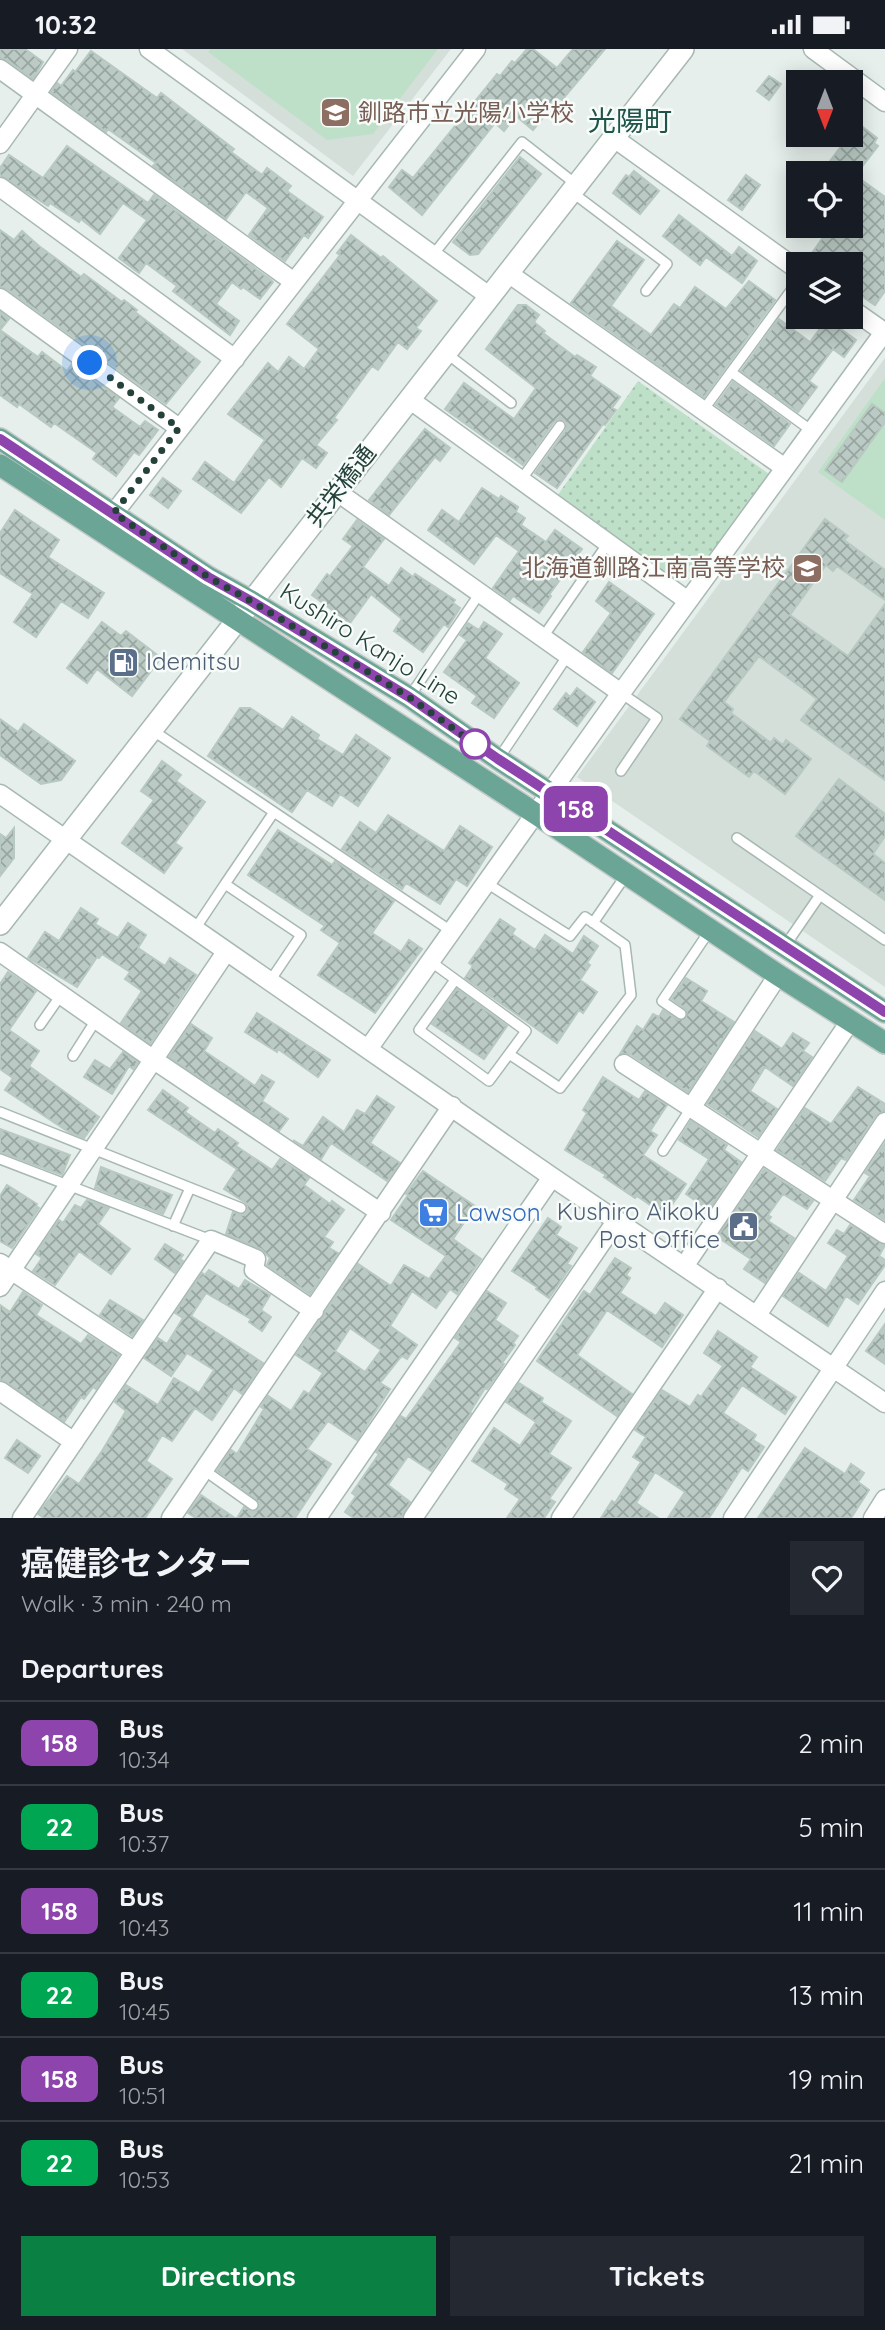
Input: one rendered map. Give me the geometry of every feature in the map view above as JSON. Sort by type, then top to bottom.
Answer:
[{"type":"main road","name":"Kushiro Kanjo Line","points":[[0,439],[208,577],[409,697],[498,759],[885,1012]]},
{"type":"main road","name":"Kushiro Kanjo Line","points":[[1,467],[885,1043]]},
{"type":"street","points":[[0,144],[68,49]]},
{"type":"street","points":[[149,49],[489,296]]},
{"type":"street","points":[[114,513],[476,49]]},
{"type":"street","name":"共栄橋通","points":[[0,924],[683,49]]},
{"type":"street","points":[[813,49],[885,102]]},
{"type":"street","points":[[0,69],[294,282]]},
{"type":"street","points":[[614,138],[786,261]]},
{"type":"street","points":[[0,187],[235,359]]},
{"type":"street","points":[[509,273],[785,468]]},
{"type":"street","points":[[0,298],[179,428]]},
{"type":"street","points":[[368,1049],[621,693],[885,332],[863,317]]},
{"type":"street","points":[[409,399],[688,601]]},
{"type":"street","points":[[337,491],[621,693]]},
{"type":"street","points":[[0,794],[552,1177],[885,1403]]},
{"type":"street","points":[[0,1287],[5,1267],[67,1185],[226,951]]},
{"type":"street","points":[[0,952],[381,1213]]},
{"type":"street","points":[[691,1108],[778,975]]},
{"type":"street","points":[[685,1265],[851,1020]]},
{"type":"street","points":[[624,1064],[885,1234]]},
{"type":"street","points":[[171,1518],[452,1106]]},
{"type":"street","points":[[757,1315],[885,1122]]},
{"type":"street","points":[[317,1518],[552,1177]]},
{"type":"street","points":[[413,1518],[617,1220]]},
{"type":"street","points":[[22,1518],[211,1240],[256,1259],[254,1270],[313,1311]]},
{"type":"street","points":[[5,1267],[135,1352]]},
{"type":"street","points":[[561,1518],[718,1288]]},
{"type":"street","points":[[733,1518],[885,1290]]},
{"type":"street","points":[[0,1391],[74,1441]]},
{"type":"street","points":[[873,1518],[885,1499]]},
{"type":"lane","points":[[433,255],[522,142],[667,264],[646,291]]},
{"type":"lane","points":[[704,409],[786,297]]},
{"type":"lane","points":[[445,353],[511,403]]},
{"type":"lane","points":[[731,372],[812,431]]},
{"type":"lane","points":[[521,480],[559,426]]},
{"type":"lane","points":[[543,637],[608,543]]},
{"type":"lane","points":[[409,697],[480,593]]},
{"type":"lane","points":[[498,759],[568,655]]},
{"type":"lane","points":[[621,693],[657,717],[621,771]]},
{"type":"lane","points":[[152,730],[451,931]]},
{"type":"lane","points":[[195,929],[274,812]]},
{"type":"lane","points":[[737,838],[885,940]]},
{"type":"lane","points":[[593,923],[627,874]]},
{"type":"lane","points":[[485,882],[570,936],[584,917],[625,945],[631,995],[560,1088],[509,1054]]},
{"type":"lane","points":[[225,884],[301,935],[270,981]]},
{"type":"lane","points":[[784,947],[820,895]]},
{"type":"lane","points":[[681,1014],[662,1001],[710,930]]},
{"type":"lane","points":[[430,961],[455,979],[526,1031],[489,1081],[418,1030],[455,979]]},
{"type":"lane","points":[[40,1025],[61,995]]},
{"type":"lane","points":[[73,1056],[96,1020]]},
{"type":"lane","points":[[663,1151],[691,1108]]},
{"type":"lane","points":[[0,1112],[241,1208]]},
{"type":"lane","points":[[0,1159],[211,1240]]},
{"type":"lane","points":[[173,1226],[190,1188]]},
{"type":"lane","points":[[204,1470],[253,1505]]},
{"type":"shaded area","name":"釧路市立光陽小学校","points":[[182,49],[451,49],[353,176]]},
{"type":"shaded area","name":"北海道釧路江南高等学校","points":[[885,358],[885,987],[577,777]]},
{"type":"green space","name":"釧路市立光陽小学校","points":[[210,49],[438,49],[373,134],[327,140],[208,52]]},
{"type":"green space","points":[[885,378],[885,520],[818,472]]},
{"type":"green space","points":[[638,381],[769,474],[693,578],[674,581],[557,496]]},
{"type":"building","points":[[0,49],[25,49],[43,62],[33,79],[0,58]]},
{"type":"building","points":[[527,49],[533,49],[557,68],[573,49],[605,49],[533,130],[516,116],[504,131],[495,123],[422,215],[389,187],[402,170],[413,178],[497,74],[500,76],[512,61],[515,63]]},
{"type":"building","points":[[91,51],[157,98],[161,93],[234,149],[231,152],[262,175],[267,168],[291,186],[287,191],[323,217],[308,238],[304,235],[285,261],[249,235],[268,208],[246,192],[226,219],[153,166],[156,163],[108,129],[106,132],[51,92],[57,83],[61,86],[73,70],[75,72]]},
{"type":"building","points":[[769,76],[781,84],[769,100],[757,91]]},
{"type":"building","points":[[863,127],[877,138],[874,143],[878,146],[863,165],[863,161],[830,161],[840,147],[863,147]]},
{"type":"building","points":[[67,146],[148,203],[154,195],[273,282],[260,299],[232,282],[216,304],[239,321],[230,335],[173,291],[177,286],[146,263],[139,273],[119,258],[147,220],[123,203],[100,234],[81,219],[79,222],[50,203],[48,206],[0,175],[0,168],[9,155],[43,178]]},
{"type":"building","points":[[520,157],[541,174],[478,254],[470,255],[453,242]]},
{"type":"building","points":[[634,171],[659,191],[640,214],[613,193],[626,175],[629,177]]},
{"type":"building","points":[[746,175],[760,185],[742,210],[728,200]]},
{"type":"building","points":[[863,181],[885,197],[885,291],[875,305],[863,297],[863,252],[813,252],[823,238],[863,238]]},
{"type":"building","points":[[679,215],[732,256],[739,247],[757,261],[742,283],[706,257],[700,265],[663,236]]},
{"type":"building","points":[[0,230],[14,240],[22,231],[81,277],[84,274],[122,302],[124,300],[137,310],[135,312],[200,362],[166,404],[7,289],[0,287]]},
{"type":"building","points":[[351,235],[381,258],[383,256],[437,301],[416,328],[421,331],[407,349],[398,342],[378,370],[372,366],[334,418],[337,420],[316,445],[327,453],[316,468],[302,458],[281,487],[269,477],[241,513],[193,479],[205,462],[234,483],[265,440],[228,414],[268,363],[278,372],[289,357],[304,369],[319,349],[287,324],[340,255],[337,253]]},
{"type":"building","points":[[617,241],[644,260],[611,306],[651,335],[674,304],[680,308],[695,287],[726,309],[749,281],[775,300],[704,397],[571,303]]},
{"type":"building","points":[[518,305],[526,305],[539,315],[534,322],[545,331],[543,333],[575,357],[577,355],[596,367],[590,376],[620,397],[612,408],[616,410],[557,488],[535,473],[566,430],[567,424],[564,420],[558,419],[554,422],[523,465],[445,409],[464,383],[514,419],[536,388],[486,349]]},
{"type":"building","points":[[0,312],[9,319],[0,330]]},
{"type":"building","points":[[779,319],[786,324],[786,329],[792,329],[810,342],[820,329],[841,329],[856,340],[844,357],[833,349],[809,381],[817,387],[798,412],[741,371]]},
{"type":"building","points":[[0,330],[38,357],[42,352],[67,371],[72,364],[119,398],[112,407],[140,427],[145,421],[158,430],[139,455],[134,452],[116,476],[93,459],[97,453],[54,423],[51,427],[19,404],[17,407],[0,395]]},
{"type":"building","points":[[733,382],[790,424],[774,446],[716,405]]},
{"type":"building","points":[[872,404],[885,413],[885,422],[842,482],[825,470]]},
{"type":"building","points":[[425,429],[450,448],[440,461],[435,457],[389,515],[369,500]]},
{"type":"building","points":[[163,478],[181,491],[168,508],[150,495]]},
{"type":"building","points":[[482,488],[518,507],[516,512],[525,518],[521,525],[546,542],[555,530],[582,549],[539,613],[513,596],[510,600],[493,588],[519,551],[496,535],[474,564],[428,530],[442,510],[459,522]]},
{"type":"building","points":[[15,510],[59,540],[48,557],[104,593],[88,618],[61,601],[36,637],[14,622],[33,594],[0,573],[0,533]]},
{"type":"building","points":[[825,519],[848,536],[844,540],[885,570],[885,600],[837,566],[833,571],[826,565],[790,615],[848,656],[885,604],[885,780],[801,720],[817,699],[759,656],[724,702],[733,709],[731,713],[771,743],[774,738],[783,745],[786,740],[811,759],[785,794],[754,771],[749,777],[707,746],[710,741],[680,719]]},
{"type":"building","points":[[357,520],[384,539],[363,567],[389,586],[401,568],[455,600],[453,603],[460,608],[448,627],[444,624],[423,652],[394,631],[402,619],[371,594],[350,623],[312,595],[353,546],[343,539]]},
{"type":"building","points":[[609,582],[654,614],[612,673],[583,652],[611,613],[596,601]]},
{"type":"building","points":[[102,622],[121,636],[126,631],[161,658],[132,696],[97,669],[87,683],[67,668]]},
{"type":"building","points":[[484,622],[502,634],[485,658],[519,683],[494,718],[472,703],[477,696],[444,672],[467,640],[460,635],[468,623],[479,630]]},
{"type":"building","points":[[577,688],[595,702],[577,726],[554,709],[566,693],[570,697]]},
{"type":"building","points":[[240,708],[250,708],[283,730],[292,717],[319,735],[317,739],[343,755],[356,735],[390,758],[358,806],[340,794],[332,806],[307,790],[292,812],[208,756]]},
{"type":"building","points":[[0,719],[18,732],[24,724],[75,761],[61,780],[41,784],[0,755]]},
{"type":"building","points":[[162,761],[181,775],[176,781],[205,802],[175,843],[182,848],[164,873],[122,843],[154,800],[141,791]]},
{"type":"building","points":[[839,779],[885,814],[885,836],[873,854],[885,863],[885,900],[796,836]]},
{"type":"building","points":[[388,815],[444,851],[460,826],[492,847],[467,886],[456,879],[440,904],[406,883],[402,889],[342,849],[360,822],[376,833]]},
{"type":"building","points":[[14,828],[14,858],[0,876],[0,834],[6,838]]},
{"type":"building","points":[[278,830],[332,865],[335,861],[394,901],[372,933],[401,952],[409,940],[422,949],[375,1013],[318,975],[340,943],[321,930],[325,926],[248,875]]},
{"type":"building","points":[[81,908],[98,919],[95,924],[118,938],[128,923],[146,935],[138,948],[165,966],[170,958],[196,975],[150,1044],[121,1023],[142,991],[125,979],[130,972],[102,954],[97,957],[77,987],[28,958],[45,932],[59,941]]},
{"type":"building","points":[[500,919],[515,929],[512,934],[535,950],[545,935],[573,954],[584,936],[598,946],[580,980],[597,992],[583,1013],[579,1010],[557,1043],[465,978],[473,966],[469,963]]},
{"type":"building","points":[[8,972],[36,991],[9,1030],[39,1051],[29,1066],[99,1117],[84,1138],[69,1132],[5,1090],[13,1078],[0,1069],[0,984]]},
{"type":"building","points":[[686,978],[707,991],[701,1001],[734,1022],[688,1092],[630,1054],[620,1054],[637,1026],[643,1030],[653,1014],[659,1017],[663,1010],[678,1020],[686,1018],[687,1010],[672,999]]},
{"type":"building","points":[[457,989],[507,1026],[484,1059],[432,1024]]},
{"type":"building","points":[[257,1013],[330,1060],[318,1077],[278,1049],[277,1052],[245,1032]]},
{"type":"building","points":[[191,1024],[212,1038],[204,1051],[255,1086],[262,1075],[274,1082],[262,1101],[288,1119],[279,1131],[169,1057]]},
{"type":"building","points":[[755,1031],[782,1049],[793,1033],[809,1043],[803,1051],[812,1057],[793,1086],[765,1067],[750,1091],[777,1109],[758,1137],[707,1104]]},
{"type":"building","points":[[123,1052],[138,1062],[133,1069],[129,1066],[112,1094],[84,1077],[95,1060],[110,1069]]},
{"type":"building","points":[[603,1077],[639,1100],[645,1091],[667,1105],[650,1131],[657,1135],[643,1155],[686,1184],[665,1215],[565,1150],[587,1113],[583,1110]]},
{"type":"building","points":[[858,1087],[885,1104],[885,1111],[876,1115],[846,1160],[841,1158],[825,1181],[777,1150],[805,1108],[831,1124]]},
{"type":"building","points":[[163,1090],[188,1108],[185,1112],[215,1133],[218,1129],[238,1143],[236,1146],[272,1170],[280,1159],[309,1178],[304,1185],[330,1204],[332,1201],[344,1210],[324,1237],[333,1242],[329,1248],[338,1253],[310,1294],[267,1265],[270,1258],[261,1249],[226,1234],[233,1212],[243,1215],[248,1210],[246,1203],[224,1189],[237,1169],[148,1110]]},
{"type":"building","points":[[377,1096],[394,1107],[370,1143],[400,1163],[387,1181],[331,1143],[321,1159],[293,1140],[303,1146],[323,1117],[344,1132],[357,1110],[365,1114]]},
{"type":"building","points":[[691,1121],[727,1145],[724,1150],[741,1162],[709,1210],[686,1194],[709,1159],[679,1140]]},
{"type":"building","points":[[0,1129],[70,1155],[62,1175],[0,1152]]},
{"type":"building","points":[[885,1143],[885,1220],[854,1200],[870,1176],[865,1173]]},
{"type":"building","points":[[101,1167],[172,1195],[163,1214],[95,1188]]},
{"type":"building","points":[[764,1169],[813,1201],[807,1209],[783,1194],[768,1215],[771,1217],[768,1221],[794,1238],[765,1283],[744,1269],[751,1259],[717,1237]]},
{"type":"building","points":[[423,1171],[475,1206],[453,1239],[481,1259],[457,1294],[450,1289],[436,1308],[412,1291],[390,1326],[417,1345],[407,1359],[402,1356],[400,1358],[380,1383],[390,1389],[357,1440],[328,1421],[307,1449],[331,1464],[295,1518],[237,1518],[244,1507],[255,1512],[260,1503],[217,1471],[231,1450],[237,1454],[264,1409],[261,1407],[268,1396],[291,1411],[304,1391],[309,1394],[323,1373],[296,1355],[358,1264],[391,1286],[404,1265],[429,1279],[446,1256],[391,1220],[408,1195],[406,1194]],"holes":[[[350,1328],[381,1350],[365,1372],[335,1351]]]},
{"type":"building","points":[[7,1185],[39,1208],[12,1248],[0,1241],[0,1196]]},
{"type":"building","points":[[87,1200],[109,1208],[98,1224],[130,1249],[111,1274],[79,1251],[55,1285],[33,1271],[42,1258],[36,1254],[59,1220],[63,1223],[75,1205],[81,1208]]},
{"type":"building","points":[[548,1218],[561,1227],[556,1235],[577,1248],[567,1264],[571,1266],[549,1298],[512,1271]]},
{"type":"building","points":[[850,1225],[885,1245],[879,1256],[885,1260],[885,1265],[858,1304],[846,1296],[828,1326],[783,1296],[799,1273],[826,1291],[848,1256],[828,1243],[837,1230],[844,1234]]},
{"type":"building","points":[[165,1244],[183,1255],[180,1259],[183,1261],[175,1273],[155,1259]]},
{"type":"building","points":[[615,1258],[631,1268],[626,1275],[630,1278],[620,1293],[656,1316],[665,1303],[683,1315],[662,1347],[607,1310],[577,1355],[632,1394],[617,1416],[537,1361],[584,1291],[590,1295]]},
{"type":"building","points":[[209,1270],[239,1289],[245,1280],[270,1295],[261,1310],[271,1317],[262,1331],[249,1322],[251,1319],[206,1293],[191,1316],[263,1363],[242,1394],[234,1388],[212,1420],[195,1408],[172,1441],[162,1435],[146,1461],[172,1479],[145,1518],[44,1518],[38,1514],[67,1476],[79,1484],[102,1451],[126,1411],[115,1402],[126,1385],[158,1405],[174,1378],[199,1393],[214,1370],[187,1353],[171,1376],[144,1358],[158,1338],[167,1344],[183,1318],[175,1313],[202,1273],[205,1275]]},
{"type":"building","points":[[487,1291],[506,1303],[495,1320],[518,1336],[500,1371],[487,1389],[485,1388],[431,1471],[408,1456],[388,1485],[410,1502],[401,1518],[354,1518],[345,1512],[356,1496],[352,1493],[379,1454],[376,1452],[401,1416],[406,1419],[461,1342],[455,1338]]},
{"type":"building","points":[[23,1292],[42,1305],[36,1315],[81,1344],[88,1335],[119,1355],[96,1389],[93,1387],[84,1399],[81,1397],[64,1422],[0,1380],[0,1305],[10,1312]]},
{"type":"building","points":[[110,1300],[143,1320],[132,1336],[100,1315]]},
{"type":"building","points":[[885,1324],[885,1364],[866,1351]]},
{"type":"building","points":[[718,1331],[757,1357],[750,1367],[796,1397],[785,1414],[742,1385],[723,1413],[756,1435],[753,1440],[764,1447],[748,1471],[742,1467],[709,1518],[668,1518],[685,1492],[655,1472],[636,1503],[658,1518],[601,1518],[612,1501],[615,1503],[641,1462],[633,1457],[646,1437],[635,1430],[662,1390],[690,1407],[698,1395],[701,1397],[723,1366],[704,1353]]},
{"type":"building","points":[[519,1383],[543,1398],[541,1402],[571,1421],[549,1454],[571,1468],[549,1499],[555,1502],[544,1518],[507,1518],[520,1499],[505,1489],[508,1484],[472,1461],[494,1428],[520,1446],[536,1422],[506,1402]]},
{"type":"building","points":[[17,1440],[40,1456],[28,1473],[5,1458]]},
{"type":"building","points":[[805,1448],[845,1474],[851,1464],[864,1473],[858,1482],[869,1490],[851,1518],[758,1518]]},
{"type":"building","points":[[201,1495],[235,1518],[196,1518],[188,1513]]},
{"type":"bus line","name":"158","points":[[0,439],[208,577],[409,697],[498,759],[885,1012]]},
{"type":"place","name":"釧路市立光陽小学校","points":[[335,113]]},
{"type":"place","name":"北海道釧路江南高等学校","points":[[808,568]]},
{"type":"place","name":"Idemitsu","points":[[123,662]]},
{"type":"place","name":"Lawson","points":[[433,1213]]},
{"type":"place","name":"Kushiro Aikoku Post Office","points":[[743,1226]]},
{"type":"district","name":"光陽町","points":[[630,121]]},
{"type":"route","points":[[90,363],[179,428],[114,513],[208,577],[409,697],[475,744]]}]
